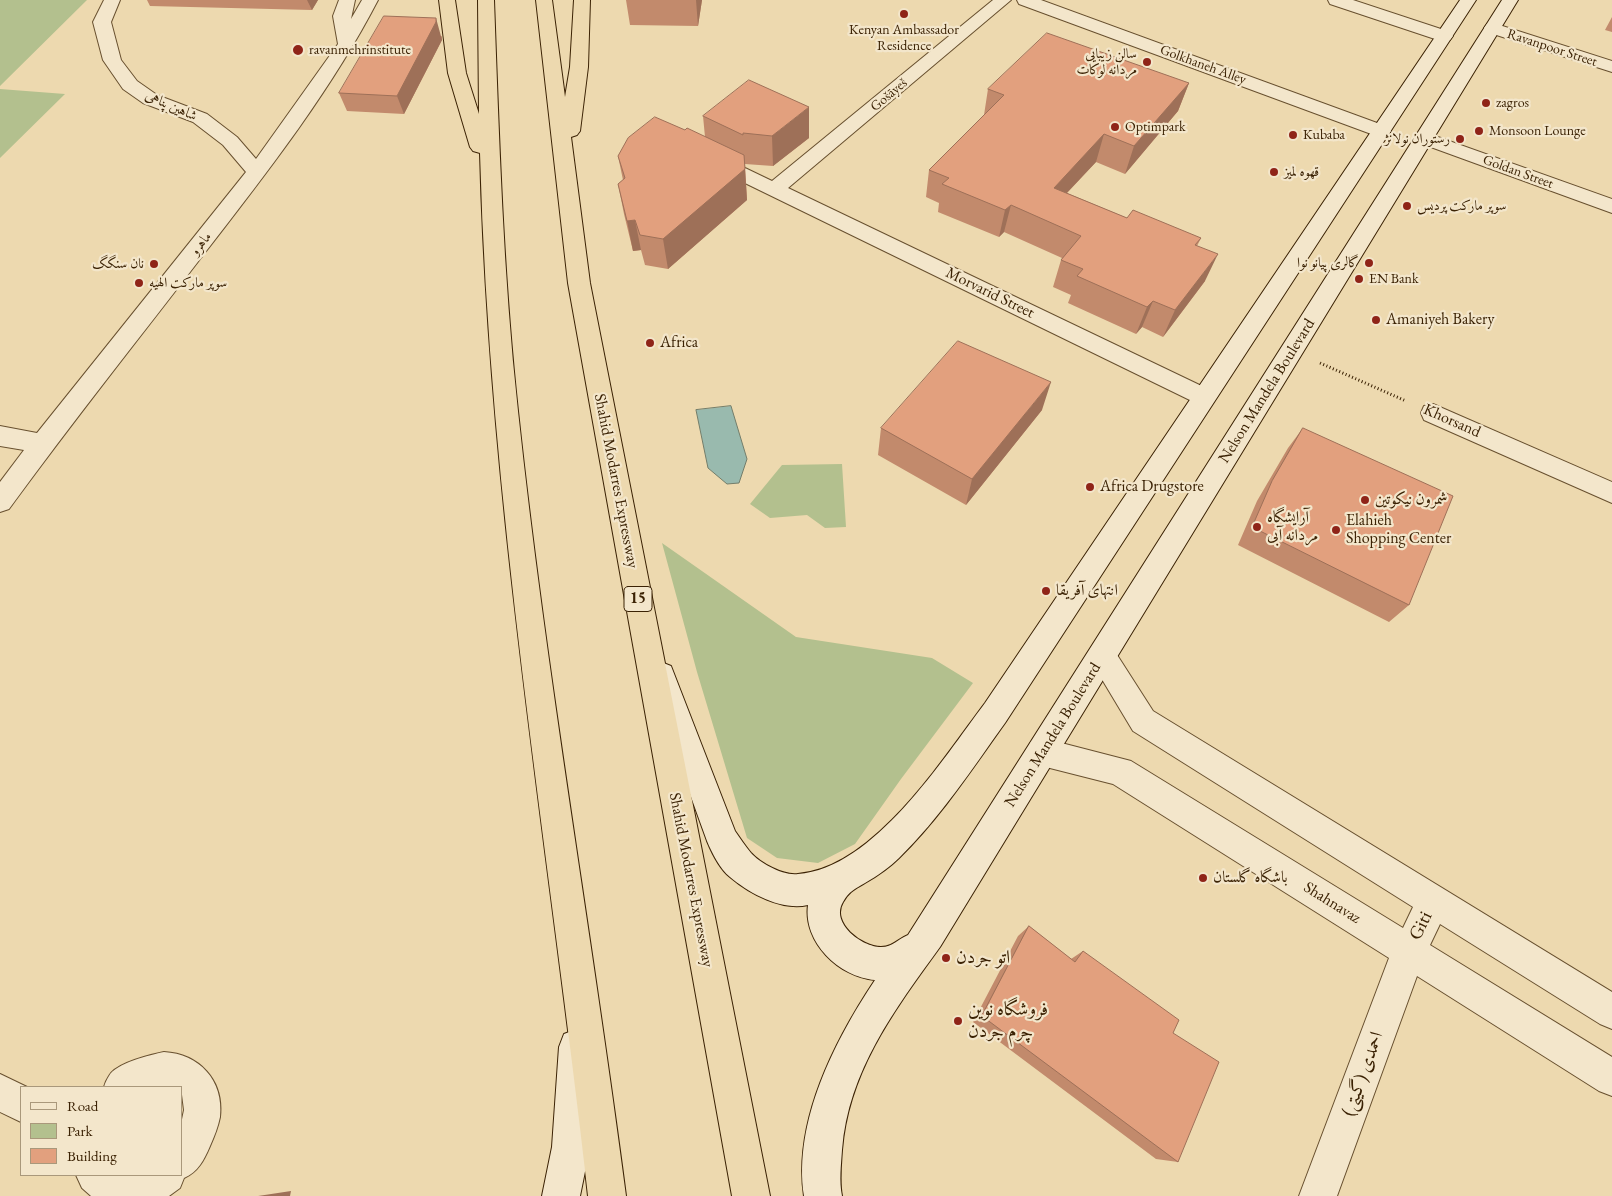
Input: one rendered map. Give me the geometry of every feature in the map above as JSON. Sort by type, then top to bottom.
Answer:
[{"type":"highway","points":[[447,0],[457,73],[490,180]]},
{"type":"highway","points":[[486,0],[490,180],[494,260],[510,464],[607,1196]]},
{"type":"highway","name":"Shahid Modarres Expressway","points":[[544,0],[579,283],[750,1196]]},
{"type":"highway","points":[[564,170],[578,67],[582,0]]},
{"type":"street","name":"شاهین پناهی","points":[[112,0],[102,22],[112,60],[130,85],[150,99],[200,118],[230,141],[257,172]]},
{"type":"street","points":[[346,45],[342,16],[347,0]]},
{"type":"street","name":"ماهرو","points":[[0,502],[43,444],[257,172],[346,45],[370,0]]},
{"type":"street","name":"Gošāyeš","points":[[775,189],[1003,0]]},
{"type":"street","name":"Golkhaneh Alley","points":[[1025,0],[1381,131]]},
{"type":"street","points":[[1336,0],[1444,36]]},
{"type":"street","points":[[643,626],[723,841],[740,864],[769,884],[797,891],[811,889],[839,879],[855,871],[887,847],[939,790],[995,713],[1468,0]]},
{"type":"street","name":"Nelson Mandela Boulevard","points":[[928,935],[1510,0]]},
{"type":"street","name":"Ravanpoor Street","points":[[1493,28],[1612,67]]},
{"type":"street","name":"Goldan Street","points":[[1424,138],[1612,206]]},
{"type":"street","name":"Morvarid Street","points":[[699,153],[1204,397]]},
{"type":"street","name":"Khorsand","points":[[1433,413],[1612,493]]},
{"type":"street","points":[[0,436],[43,444]]},
{"type":"street","points":[[1102,656],[1143,721],[1612,1012]]},
{"type":"street","name":"Shahnavaz","points":[[1042,752],[1120,771],[1612,1078]]},
{"type":"street","points":[[839,879],[828,894],[824,910],[825,919],[830,934],[839,946],[852,955],[880,964],[895,962],[914,950],[928,935]]},
{"type":"street","name":"Giti","points":[[1409,951],[1434,901]]},
{"type":"street","points":[[823,1196],[822,1155],[826,1119],[836,1083],[875,1012],[928,935]]},
{"type":"street","name":"احمدی (گیتی)","points":[[1318,1196],[1409,951]]},
{"type":"street","points":[[561,1196],[571,1146],[581,990]]},
{"type":"street","points":[[124,1086],[141,1075],[159,1070],[176,1071],[189,1079],[194,1085],[198,1091],[202,1109],[199,1128],[190,1148],[182,1160]]},
{"type":"street","points":[[0,1092],[20,1103]]},
{"type":"street","points":[[96,1176],[107,1187],[123,1192],[141,1189],[160,1181],[166,1176]]},
{"type":"path","name":"Khorsand","points":[[1292,351],[1433,413]]},
{"type":"green space","points":[[0,0],[87,0],[0,86]]},
{"type":"green space","points":[[0,89],[65,94],[0,158]]},
{"type":"green space","points":[[842,464],[846,527],[825,528],[807,515],[770,518],[750,504],[782,465]]},
{"type":"green space","points":[[662,543],[796,637],[932,658],[973,683],[855,844],[818,863],[777,858],[747,838],[697,672]]},
{"type":"water","points":[[731,406],[747,459],[739,483],[727,484],[708,468],[696,410]]},
{"type":"building","points":[[384,16],[436,18],[436,22],[397,96],[339,93]]},
{"type":"building","points":[[1047,33],[1189,83],[1134,146],[1104,134],[1054,188],[1127,218],[1133,210],[1201,238],[1195,245],[1218,254],[1175,310],[1153,301],[1147,307],[1077,276],[1083,269],[1061,260],[1081,236],[1011,205],[1005,210],[942,184],[949,178],[929,170],[1004,95],[988,89]]},
{"type":"building","points":[[749,80],[809,107],[772,136],[743,133],[743,135],[703,116]]},
{"type":"building","points":[[655,117],[685,130],[687,128],[744,155],[745,169],[663,239],[640,235],[635,220],[627,221],[618,184],[625,178],[618,156],[628,138]]},
{"type":"building","points":[[958,341],[1051,382],[972,479],[881,428]]},
{"type":"building","name":"Elahieh Shopping Center","points":[[1303,428],[1453,496],[1409,605],[1252,527],[1272,481]]},
{"type":"building","points":[[1029,926],[1075,962],[1083,951],[1179,1020],[1173,1033],[1219,1062],[1178,1162],[982,1016]]},
{"type":"place","name":"Kenyan Ambassador Residence","points":[[904,14]]},
{"type":"place","name":"ravanmehrinstitute","points":[[298,50]]},
{"type":"place","name":"سالن زیبایی مردانه لوکات","points":[[1147,62]]},
{"type":"place","name":"zagros","points":[[1486,103]]},
{"type":"place","name":"Optimpark","points":[[1115,127]]},
{"type":"place","name":"Monsoon Lounge","points":[[1479,131]]},
{"type":"place","name":"Kubaba","points":[[1293,135]]},
{"type":"place","name":"رستوران نولانژ","points":[[1460,139]]},
{"type":"place","name":"قهوه لمیز","points":[[1274,172]]},
{"type":"place","name":"سوپر مارکت پردیس","points":[[1407,206]]},
{"type":"place","name":"گالری پیانو نوا","points":[[1369,263]]},
{"type":"place","name":"نان سنگگ","points":[[154,264]]},
{"type":"place","name":"EN Bank","points":[[1359,279]]},
{"type":"place","name":"سوپر ماركت الهيه","points":[[139,283]]},
{"type":"place","name":"Amaniyeh Bakery","points":[[1376,320]]},
{"type":"place","name":"Africa","points":[[650,343]]},
{"type":"place","name":"Africa Drugstore","points":[[1090,487]]},
{"type":"place","name":"شمرون نیکوتین","points":[[1365,500]]},
{"type":"place","name":"آرایشگاه مردانه آبی","points":[[1257,527]]},
{"type":"place","name":"Elahieh Shopping Center","points":[[1336,530]]},
{"type":"place","name":"انتهای آفریقا","points":[[1046,591]]},
{"type":"place","name":"باشگاه گلستان","points":[[1203,878]]},
{"type":"place","name":"اتو جردن","points":[[946,958]]},
{"type":"place","name":"فروشگاه نوین چرم جردن","points":[[958,1021]]}]
